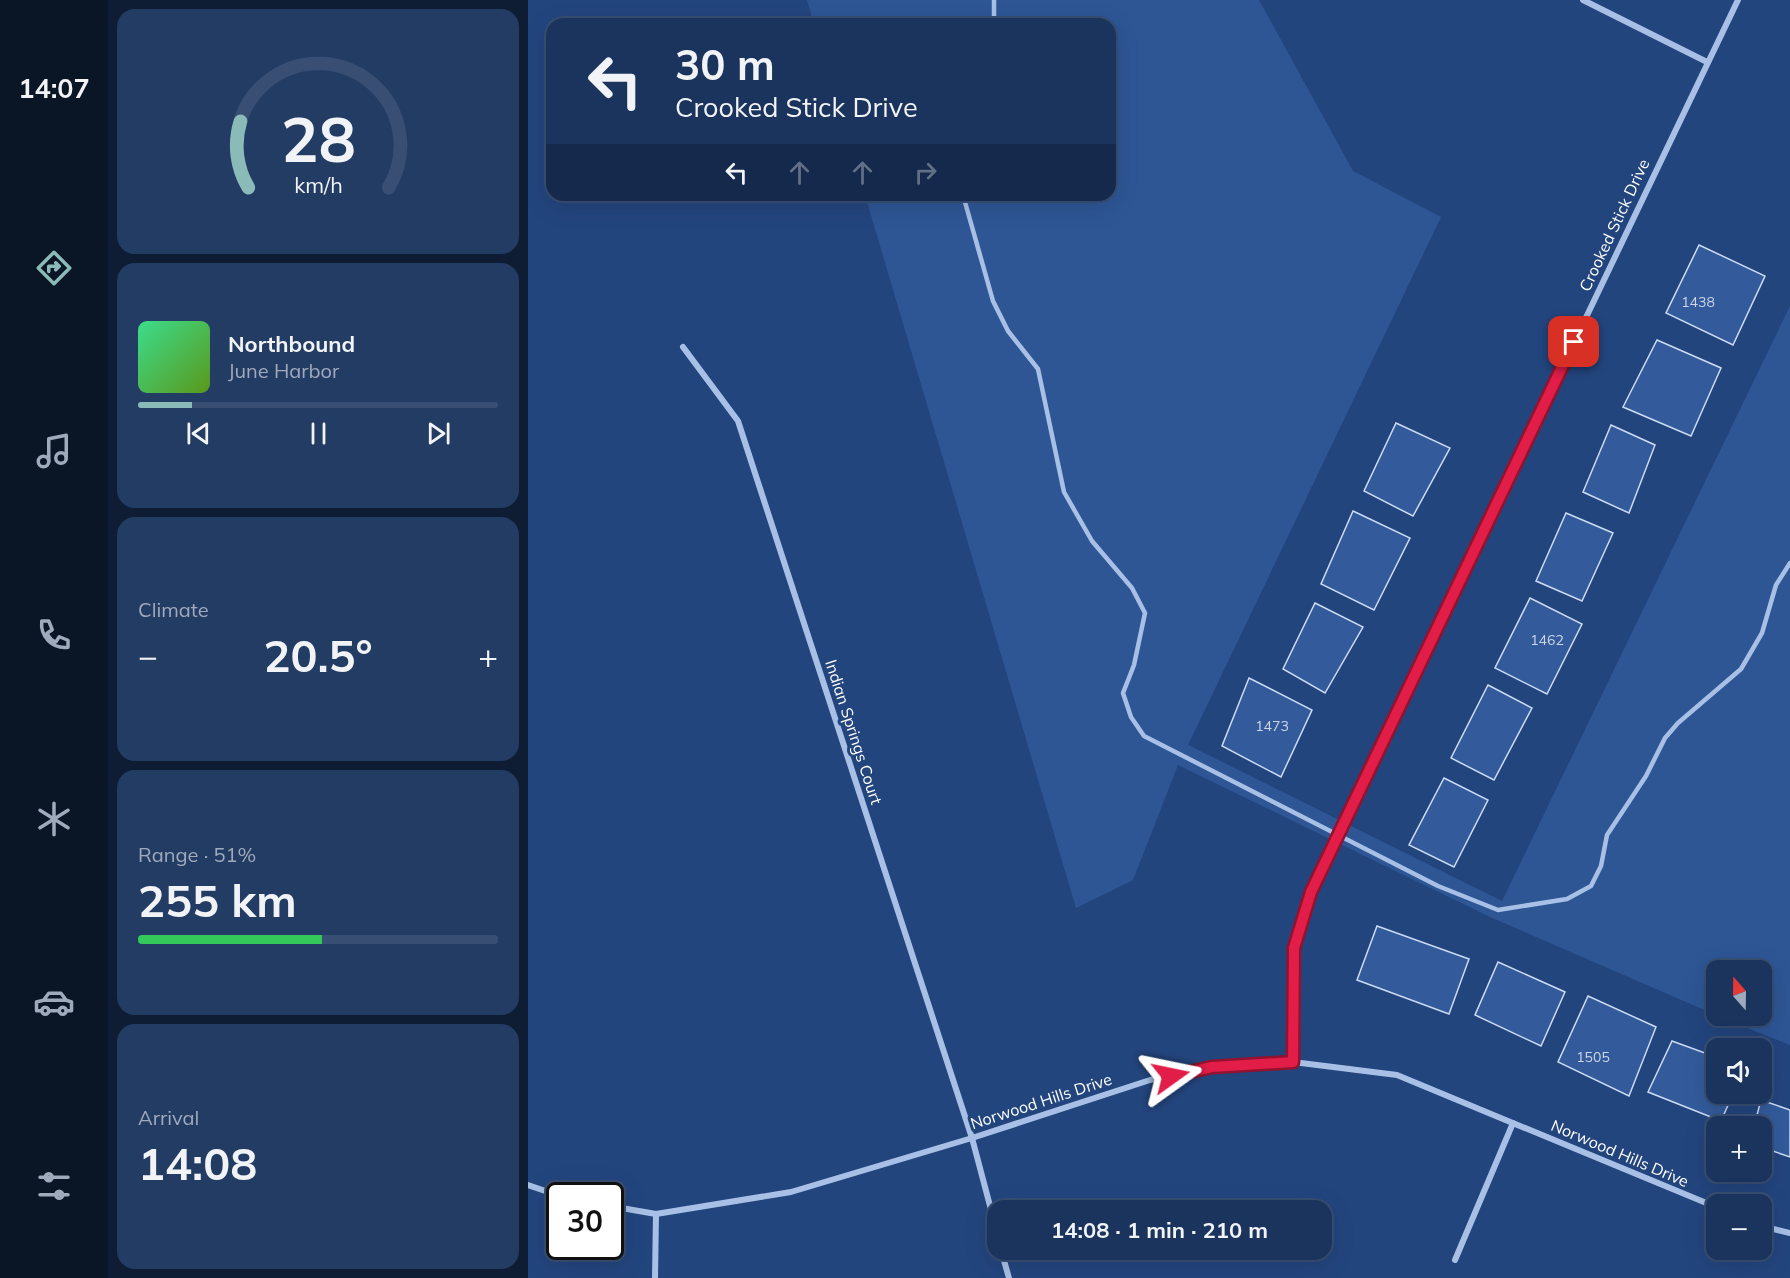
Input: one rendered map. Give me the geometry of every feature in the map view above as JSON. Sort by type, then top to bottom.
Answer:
[{"type":"street","points":[[1583,0],[1707,62]]},
{"type":"street","name":"Crooked Stick Drive","points":[[1293,1062],[1294,948],[1311,892],[1738,0]]},
{"type":"street","name":"Indian Springs Court","points":[[683,347],[738,421],[972,1138],[988,1200]]},
{"type":"street","name":"Norwood Hills Drive","points":[[624,1208],[656,1214],[791,1192],[972,1138],[1150,1080],[1212,1067],[1293,1062],[1397,1075],[1706,1203]]},
{"type":"street","points":[[1455,1260],[1513,1123]]},
{"type":"street","points":[[528,1185],[546,1191]]},
{"type":"street","points":[[655,1278],[656,1214]]},
{"type":"street","points":[[1772,1229],[1790,1233]]},
{"type":"street","points":[[1004,1260],[1009,1278]]},
{"type":"lane","points":[[994,0],[994,18]]},
{"type":"lane","points":[[965,201],[993,301],[1008,331],[1038,369],[1064,492],[1092,541],[1132,588],[1145,613],[1134,664],[1123,693],[1131,717],[1144,736],[1438,886],[1498,910],[1567,899],[1581,894],[1591,886],[1601,866],[1607,835],[1647,776],[1665,738],[1678,723],[1741,669],[1762,633],[1776,585],[1790,564]]},
{"type":"shaded area","points":[[807,0],[1259,0],[1353,171],[1441,217],[1188,745],[1502,901],[1790,306],[1790,1045],[1742,1026],[1772,1026],[1772,960],[1706,960],[1706,1011],[1490,917],[1178,765],[1133,880],[1076,908],[867,201],[1116,201],[1116,18],[812,18]]},
{"type":"building","points":[[1699,245],[1765,276],[1733,345],[1666,313]]},
{"type":"building","points":[[1657,340],[1721,368],[1691,436],[1623,407]]},
{"type":"building","points":[[1396,423],[1450,448],[1413,516],[1364,491]]},
{"type":"building","points":[[1611,425],[1655,445],[1629,513],[1583,492]]},
{"type":"building","points":[[1353,511],[1410,538],[1374,610],[1321,584]]},
{"type":"building","points":[[1566,513],[1613,533],[1582,601],[1536,581]]},
{"type":"building","points":[[1530,598],[1582,624],[1547,694],[1495,668]]},
{"type":"building","points":[[1315,603],[1363,627],[1325,693],[1283,669]]},
{"type":"building","points":[[1249,678],[1312,710],[1281,777],[1222,746]]},
{"type":"building","points":[[1488,685],[1532,708],[1494,780],[1451,758]]},
{"type":"building","points":[[1444,778],[1488,800],[1454,867],[1409,845]]},
{"type":"building","points":[[1377,926],[1469,959],[1449,1014],[1357,980]]},
{"type":"building","points":[[1498,962],[1565,992],[1541,1046],[1475,1015]]},
{"type":"building","points":[[1588,996],[1656,1027],[1629,1096],[1558,1062]]},
{"type":"building","points":[[1672,1041],[1706,1053],[1706,1104],[1729,1104],[1723,1116],[1708,1116],[1648,1092]]},
{"type":"building","points":[[1760,1104],[1772,1104],[1790,1110],[1790,1157],[1772,1151],[1772,1116],[1757,1116]]},
{"type":"route","points":[[1171,1076],[1212,1067],[1293,1062],[1294,948],[1311,892],[1574,342]]}]
